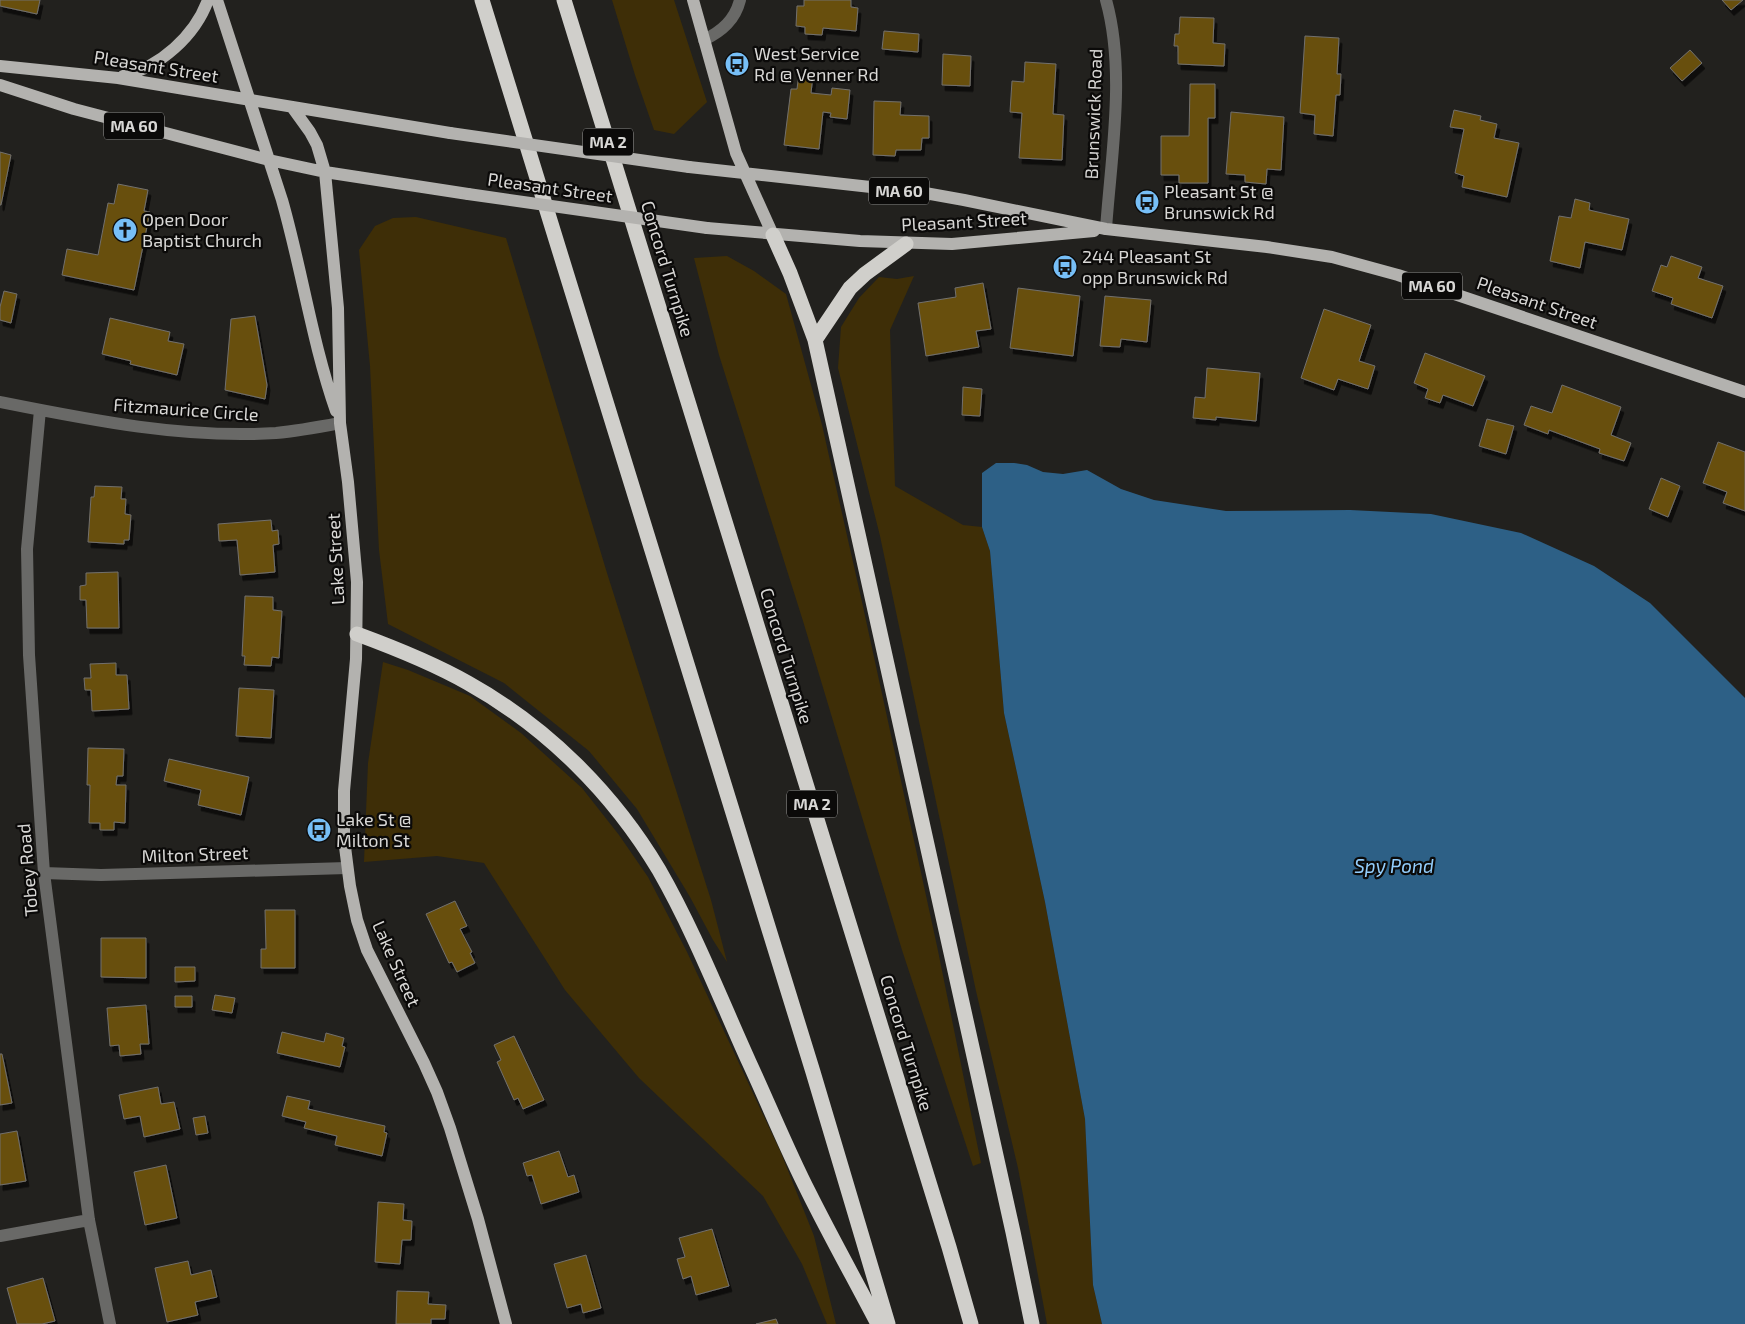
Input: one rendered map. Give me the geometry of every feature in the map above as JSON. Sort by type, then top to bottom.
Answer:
[{"type":"highway","points":[[482,0],[813,1072],[888,1324]]},
{"type":"highway","name":"Concord Turnpike","points":[[564,0],[949,1247],[971,1324]]},
{"type":"highway","points":[[773,235],[815,340],[1007,1203],[1032,1324]]},
{"type":"highway","points":[[815,340],[842,298],[858,280],[906,244]]},
{"type":"highway","points":[[357,634],[450,673],[502,704],[535,728],[568,757],[597,786],[624,819],[648,852],[678,906],[808,1192],[878,1324]]},
{"type":"main road","points":[[118,78],[144,69],[169,53],[192,28],[208,0]]},
{"type":"main road","points":[[217,0],[249,100]]},
{"type":"main road","points":[[693,0],[736,154],[773,235]]},
{"type":"main road","name":"Pleasant Street","points":[[0,66],[118,78],[450,133],[689,167],[925,193],[1106,229],[1267,247],[1332,257],[1398,275],[1745,392]]},
{"type":"main road","name":"Pleasant Street","points":[[0,85],[74,110],[269,160],[326,172],[707,228],[773,235],[906,244],[988,242],[1106,229]]},
{"type":"main road","name":"Lake Street","points":[[249,100],[291,233],[317,349],[340,423]]},
{"type":"main road","name":"Lake Street","points":[[292,107],[313,139],[326,172],[338,308],[340,423],[357,582],[355,683],[344,791],[344,839],[347,868],[357,920],[367,950],[424,1064],[437,1092],[450,1128],[475,1210],[506,1324]]},
{"type":"street","points":[[704,40],[718,33],[729,23],[740,0]]},
{"type":"street","name":"Brunswick Road","points":[[1106,0],[1112,24],[1116,78],[1106,229]]},
{"type":"street","name":"Fitzmaurice Circle","points":[[0,402],[160,429],[274,433],[340,423]]},
{"type":"street","name":"Tobey Road","points":[[40,410],[27,549],[28,655],[44,873],[89,1220],[110,1324]]},
{"type":"street","name":"Milton Street","points":[[44,873],[100,875],[347,868]]},
{"type":"street","points":[[0,1236],[89,1220]]},
{"type":"shaded area","points":[[612,0],[674,0],[707,102],[674,134],[654,130]]},
{"type":"shaded area","points":[[416,217],[506,238],[607,573],[711,900],[727,962],[637,809],[589,751],[504,683],[388,624],[379,550],[370,366],[359,250],[375,226],[393,218]]},
{"type":"shaded area","points":[[727,256],[754,271],[786,294],[822,425],[937,946],[981,1163],[973,1166],[902,950],[803,621],[719,355],[694,258]]},
{"type":"shaded area","points":[[914,276],[890,330],[895,486],[963,525],[982,527],[990,551],[1004,713],[1045,902],[1085,1119],[1093,1285],[1102,1324],[1047,1324],[1018,1168],[976,991],[880,536],[838,368],[841,327],[859,298],[879,277],[897,279]]},
{"type":"shaded area","points":[[383,662],[408,670],[470,696],[521,733],[582,788],[619,835],[648,877],[687,952],[781,1153],[814,1236],[836,1324],[827,1324],[802,1264],[763,1196],[639,1078],[565,990],[484,863],[437,856],[364,862],[368,763]]},
{"type":"water","name":"Spy Pond","points":[[996,463],[1027,465],[1043,472],[1063,474],[1087,470],[1121,489],[1154,500],[1226,511],[1350,510],[1431,514],[1521,533],[1594,566],[1650,603],[1745,698],[1745,1324],[1102,1324],[1093,1285],[1085,1119],[1045,902],[1004,713],[990,551],[982,527],[982,473]]},
{"type":"building","points":[[0,0],[40,0],[37,14],[0,6]]},
{"type":"building","points":[[804,0],[851,0],[851,7],[858,8],[856,31],[823,28],[822,35],[805,34],[805,27],[796,26],[797,6],[804,6]]},
{"type":"building","points":[[1722,0],[1743,0],[1731,10]]},
{"type":"building","points":[[1180,17],[1214,18],[1213,43],[1225,44],[1224,66],[1178,64],[1178,46],[1174,46],[1175,34],[1179,34]]},
{"type":"building","points":[[884,31],[919,34],[918,52],[882,49]]},
{"type":"building","points":[[1305,36],[1339,38],[1337,74],[1341,74],[1340,95],[1336,95],[1333,136],[1314,134],[1315,115],[1300,113]]},
{"type":"building","points":[[1690,50],[1702,63],[1682,81],[1670,68]]},
{"type":"building","points":[[943,54],[971,56],[970,86],[942,85]]},
{"type":"building","points":[[1025,62],[1056,64],[1053,114],[1064,115],[1062,160],[1019,158],[1022,113],[1010,112],[1012,81],[1024,82]]},
{"type":"building","points":[[799,73],[813,75],[811,93],[831,95],[832,88],[850,90],[847,119],[830,117],[831,113],[823,112],[819,149],[784,145],[791,89],[797,89]]},
{"type":"building","points":[[1190,84],[1215,84],[1215,118],[1208,118],[1208,183],[1179,183],[1179,175],[1161,175],[1161,136],[1189,136]]},
{"type":"building","points":[[874,101],[901,102],[900,115],[929,116],[929,138],[922,138],[921,150],[896,150],[895,156],[873,155]]},
{"type":"building","points":[[1454,110],[1481,116],[1480,120],[1497,124],[1494,138],[1519,143],[1507,197],[1462,187],[1464,176],[1455,173],[1464,129],[1450,127]]},
{"type":"building","points":[[1231,112],[1284,117],[1281,170],[1267,169],[1266,184],[1245,182],[1245,175],[1226,174]]},
{"type":"building","points":[[0,152],[11,155],[1,205],[0,205]]},
{"type":"building","name":"Open Door Baptist Church","points":[[118,184],[148,190],[144,211],[150,212],[134,290],[62,275],[67,249],[98,255],[108,203],[114,204]]},
{"type":"building","points":[[1575,199],[1590,203],[1589,210],[1629,219],[1622,250],[1585,242],[1580,268],[1550,261],[1559,216],[1571,218]]},
{"type":"building","points":[[1671,256],[1702,267],[1698,278],[1723,286],[1712,318],[1671,304],[1673,298],[1652,291],[1661,265],[1667,267]]},
{"type":"building","points":[[983,283],[991,329],[976,331],[979,347],[926,356],[918,303],[956,297],[955,288]]},
{"type":"building","points":[[1018,288],[1080,296],[1073,356],[1010,348]]},
{"type":"building","points":[[4,291],[17,294],[11,323],[0,320],[0,307]]},
{"type":"building","points":[[1105,296],[1151,300],[1147,342],[1121,339],[1120,347],[1100,346]]},
{"type":"building","points":[[1324,309],[1371,325],[1359,361],[1375,366],[1368,389],[1338,379],[1334,390],[1301,378]]},
{"type":"building","points":[[255,316],[267,385],[265,399],[225,390],[231,319]]},
{"type":"building","points":[[110,318],[170,332],[168,341],[184,344],[177,375],[130,364],[131,361],[102,354]]},
{"type":"building","points":[[1425,353],[1485,376],[1473,406],[1443,395],[1440,403],[1425,398],[1428,389],[1414,383]]},
{"type":"building","points":[[1207,368],[1260,373],[1256,421],[1216,417],[1216,420],[1193,418],[1195,397],[1205,398]]},
{"type":"building","points":[[1562,385],[1621,407],[1611,435],[1631,443],[1624,461],[1599,453],[1600,449],[1549,430],[1548,434],[1524,425],[1531,406],[1552,413]]},
{"type":"building","points":[[963,387],[982,389],[980,416],[962,415]]},
{"type":"building","points":[[1487,419],[1514,426],[1506,454],[1479,446]]},
{"type":"building","points":[[1718,442],[1745,452],[1745,511],[1723,503],[1727,492],[1703,483]]},
{"type":"building","points":[[1661,478],[1680,486],[1668,517],[1649,509]]},
{"type":"building","points":[[95,486],[122,487],[121,499],[126,499],[125,514],[131,515],[129,540],[124,540],[124,544],[88,542],[91,497],[94,497]]},
{"type":"building","points":[[271,520],[272,531],[278,530],[279,544],[273,545],[275,572],[240,575],[237,540],[219,541],[218,524]]},
{"type":"building","points":[[118,572],[119,628],[87,628],[86,600],[80,600],[80,586],[86,585],[86,573]]},
{"type":"building","points":[[245,596],[273,597],[273,610],[282,611],[279,658],[272,657],[271,666],[244,665],[245,656],[242,656]]},
{"type":"building","points":[[116,663],[116,675],[127,675],[129,709],[92,711],[91,690],[85,690],[84,678],[91,678],[90,664]]},
{"type":"building","points":[[239,688],[274,690],[271,738],[236,736]]},
{"type":"building","points":[[88,748],[124,749],[123,776],[117,776],[116,785],[126,785],[125,823],[114,822],[114,830],[100,830],[100,823],[89,823],[90,785],[87,785]]},
{"type":"building","points":[[169,759],[249,777],[241,815],[198,805],[201,790],[164,781]]},
{"type":"building","points":[[455,901],[467,926],[460,929],[472,952],[470,953],[475,963],[457,972],[452,962],[449,963],[426,914]]},
{"type":"building","points":[[265,910],[295,910],[295,968],[261,968],[261,949],[266,949]]},
{"type":"building","points":[[101,938],[146,938],[146,978],[101,977]]},
{"type":"building","points":[[175,967],[195,967],[195,981],[175,982]]},
{"type":"building","points":[[215,995],[235,998],[232,1013],[212,1010]]},
{"type":"building","points":[[175,996],[192,996],[192,1007],[175,1007]]},
{"type":"building","points":[[146,1005],[149,1044],[140,1044],[141,1054],[120,1056],[119,1045],[110,1046],[107,1008]]},
{"type":"building","points":[[282,1032],[324,1042],[326,1033],[344,1038],[342,1046],[345,1047],[340,1067],[277,1053]]},
{"type":"building","points":[[514,1036],[544,1100],[523,1109],[518,1098],[514,1100],[497,1062],[501,1060],[494,1045]]},
{"type":"building","points":[[0,1054],[2,1054],[12,1103],[0,1105]]},
{"type":"building","points":[[158,1087],[161,1104],[174,1102],[180,1129],[144,1137],[140,1116],[124,1119],[119,1095]]},
{"type":"building","points":[[287,1096],[310,1101],[308,1109],[385,1126],[384,1132],[387,1133],[382,1156],[335,1145],[337,1136],[304,1128],[306,1122],[282,1116]]},
{"type":"building","points":[[205,1116],[208,1133],[196,1135],[193,1118]]},
{"type":"building","points":[[17,1131],[26,1181],[0,1185],[0,1134]]},
{"type":"building","points":[[559,1151],[568,1177],[574,1175],[579,1192],[541,1204],[532,1175],[527,1176],[523,1163]]},
{"type":"building","points":[[166,1165],[177,1218],[145,1225],[134,1172]]},
{"type":"building","points":[[378,1202],[404,1204],[403,1220],[412,1221],[411,1240],[402,1240],[400,1264],[375,1262]]},
{"type":"building","points":[[712,1229],[729,1286],[696,1295],[691,1276],[683,1279],[677,1259],[685,1257],[679,1238]]},
{"type":"building","points":[[586,1255],[601,1308],[583,1313],[581,1304],[567,1308],[554,1264]]},
{"type":"building","points":[[188,1261],[191,1275],[211,1270],[217,1297],[195,1302],[198,1315],[167,1322],[155,1268]]},
{"type":"building","points":[[43,1278],[55,1321],[42,1324],[17,1324],[7,1288]]},
{"type":"building","points":[[397,1291],[429,1292],[428,1304],[446,1305],[445,1319],[431,1319],[431,1324],[396,1324]]},
{"type":"building","points":[[776,1319],[778,1324],[756,1324]]},
{"type":"place","name":"West Service Rd @ Venner Rd","points":[[737,64]]},
{"type":"place","name":"Pleasant St @ Brunswick Rd","points":[[1147,202]]},
{"type":"place","name":"Open Door Baptist Church","points":[[125,230]]},
{"type":"place","name":"244 Pleasant St opp Brunswick Rd","points":[[1065,267]]},
{"type":"place","name":"Lake St @ Milton St","points":[[319,830]]}]
